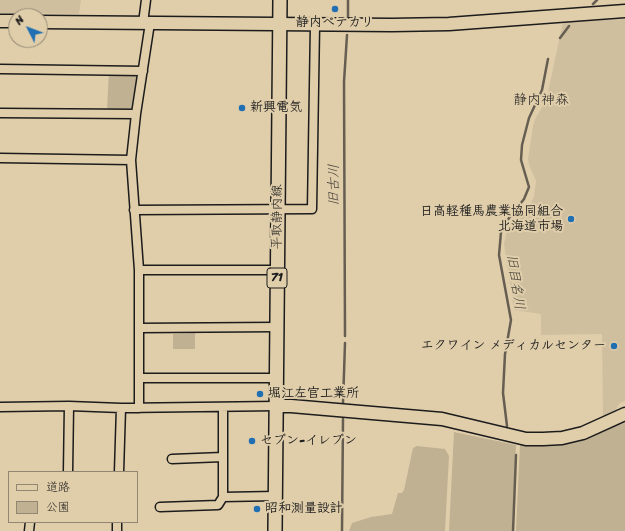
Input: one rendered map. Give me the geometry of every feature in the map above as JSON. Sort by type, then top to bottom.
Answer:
[{"type":"main road","name":"平取静内線","points":[[275,531],[280,0]]},
{"type":"street","points":[[139,408],[138,270],[131,160],[143,70],[146,0]]},
{"type":"street","points":[[48,22],[280,25],[449,24],[625,11]]},
{"type":"street","points":[[134,210],[312,209],[315,25]]},
{"type":"street","points":[[0,69],[143,70]]},
{"type":"street","points":[[0,113],[136,114]]},
{"type":"street","points":[[0,158],[131,160]]},
{"type":"street","points":[[138,270],[278,270]]},
{"type":"street","points":[[139,328],[277,327]]},
{"type":"street","points":[[139,378],[277,378]]},
{"type":"street","points":[[0,407],[69,406],[139,408],[291,406],[442,419],[526,439],[562,438],[583,433],[625,414]]},
{"type":"street","points":[[68,471],[69,406]]},
{"type":"street","points":[[160,507],[218,505],[223,497],[223,407]]},
{"type":"street","points":[[119,471],[121,408]]},
{"type":"street","points":[[172,459],[223,457]]},
{"type":"street","points":[[223,497],[276,496]]},
{"type":"shaded area","points":[[0,0],[81,0],[79,14],[48,14],[48,8],[8,8],[8,13],[0,13]]},
{"type":"shaded area","name":"日高軽種馬農業協同組合 北海道市場","points":[[625,19],[625,401],[620,403],[613,414],[603,417],[602,334],[541,335],[541,314],[514,310],[504,244],[507,230],[510,225],[530,206],[534,196],[536,181],[528,159],[533,126],[535,119],[546,101],[563,22]]},
{"type":"green space","points":[[109,72],[136,73],[139,77],[134,107],[131,110],[107,109]]},
{"type":"green space","points":[[195,333],[195,349],[173,349],[173,334]]},
{"type":"green space","points":[[625,423],[625,531],[516,531],[520,444],[571,443]]},
{"type":"green space","points":[[454,432],[516,445],[512,531],[449,531]]},
{"type":"green space","points":[[417,446],[445,449],[449,456],[445,531],[349,531],[352,523],[371,517],[392,514],[398,493],[402,493],[404,490],[413,448]]},
{"type":"waterway","name":"旧古川","points":[[348,0],[348,19]]},
{"type":"waterway","name":"旧目名川","points":[[593,4],[597,0]]},
{"type":"waterway","name":"旧目名川","points":[[560,38],[569,26]]},
{"type":"waterway","name":"旧古川","points":[[345,336],[344,82],[347,35]]},
{"type":"waterway","name":"旧目名川","points":[[507,426],[503,393],[505,354],[511,320],[499,255],[501,232],[506,222],[524,199],[529,187],[521,160],[522,145],[529,118],[542,90],[548,59]]},
{"type":"waterway","name":"旧古川","points":[[343,403],[345,343]]},
{"type":"waterway","name":"旧古川","points":[[342,531],[343,419]]},
{"type":"waterway","name":"旧目名川","points":[[513,531],[516,455]]},
{"type":"place","name":"静内ぺテカリ","points":[[335,9]]},
{"type":"place","name":"新興電気","points":[[242,108]]},
{"type":"place","name":"日高軽種馬農業協同組合 北海道市場","points":[[571,219]]},
{"type":"place","name":"エクワイン メディカルセンター","points":[[614,346]]},
{"type":"place","name":"堀江左官工業所","points":[[260,394]]},
{"type":"place","name":"セブン-イレブン","points":[[252,441]]},
{"type":"place","name":"昭和測量設計","points":[[257,509]]},
{"type":"district","name":"静内神森","points":[[541,100]]}]
